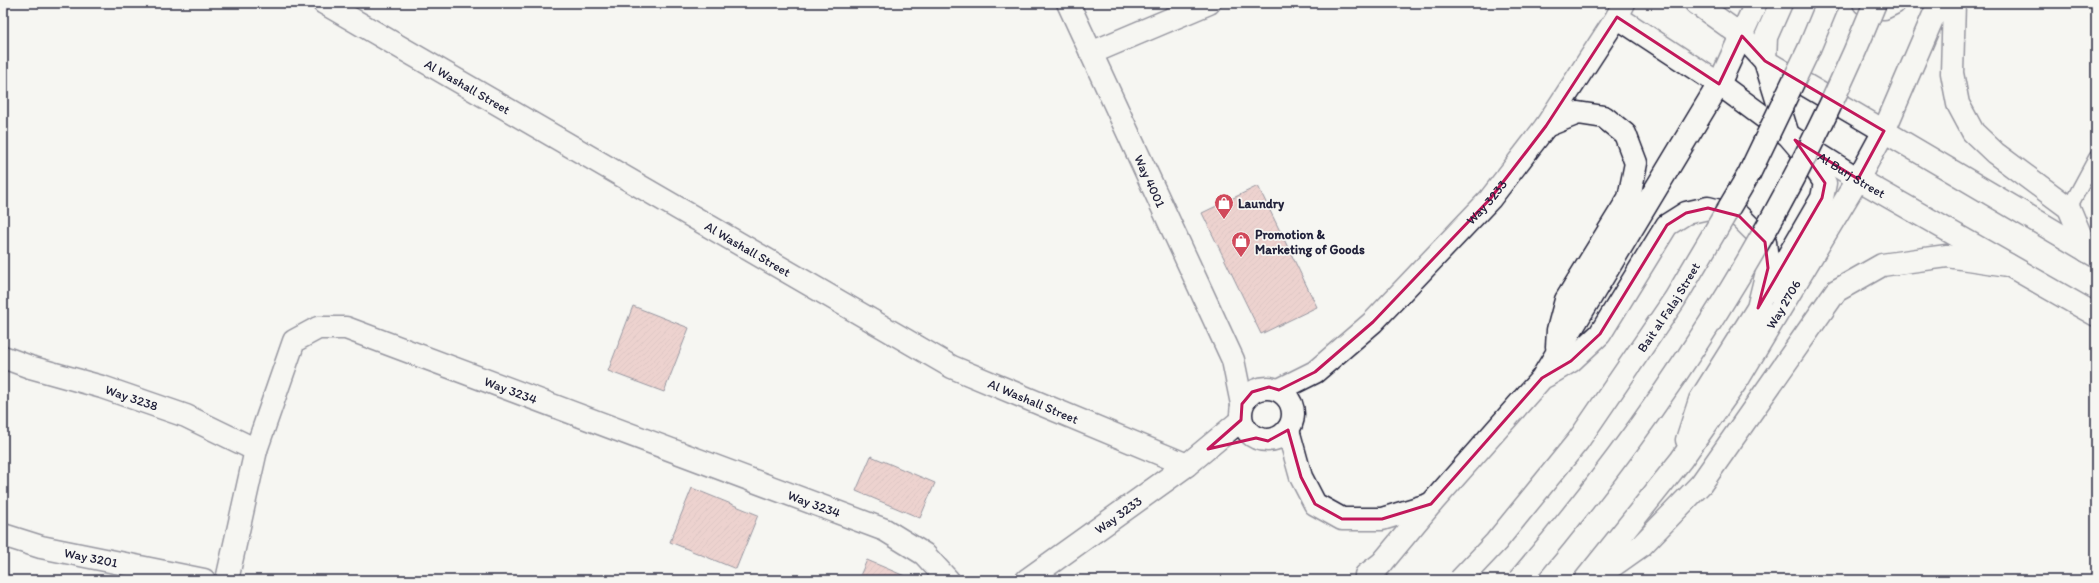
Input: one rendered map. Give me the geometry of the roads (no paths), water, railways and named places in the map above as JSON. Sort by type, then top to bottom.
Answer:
[{"type":"main road","name":"Al Washall Street","points":[[324,3],[952,367],[1187,465]]},
{"type":"main road","name":"Way 4001","points":[[1068,3],[1233,360],[1241,412]]},
{"type":"main road","points":[[1092,53],[1209,3]]},
{"type":"main road","points":[[1696,3],[1742,36],[1765,61],[1917,149],[2092,254]]},
{"type":"main road","points":[[1367,580],[1431,504],[1542,378],[1719,84],[1756,3]]},
{"type":"main road","points":[[1681,460],[1700,400],[1758,308],[1822,198],[1824,190],[1825,183],[1811,162],[1788,135],[1765,61],[1766,36],[1781,3]]},
{"type":"main road","name":"Bait al Falaj Street","points":[[1460,580],[1496,542],[1578,441],[1675,299],[1750,174],[1809,49],[1828,3]]},
{"type":"main road","points":[[1864,3],[1884,8],[1894,3]]},
{"type":"main road","points":[[1519,580],[1614,463],[1715,317],[1786,194],[1850,64],[1875,3]]},
{"type":"main road","name":"Way 2706","points":[[1585,580],[1681,460],[1738,379],[1858,179],[1884,131],[1938,3]]},
{"type":"main road","points":[[1954,3],[1952,73],[1958,104],[1973,132],[1995,154],[2069,208],[2092,254]]},
{"type":"main road","name":"Way 3233","points":[[1293,408],[1315,372],[1373,322],[1490,199],[1546,126],[1621,10]]},
{"type":"main road","name":"Al Burj Street","points":[[1621,10],[1788,135],[1858,179],[2096,315]]},
{"type":"main road","points":[[1546,126],[1578,113],[1604,117],[1625,134],[1636,163],[1629,198],[1566,300],[1558,330],[1557,355]]},
{"type":"main road","points":[[1542,378],[1571,361],[1600,334],[1667,226],[1686,214],[1708,208],[1739,216],[1765,242],[1768,268],[1758,308]]},
{"type":"main road","points":[[1594,580],[1642,546],[1701,484],[1836,291],[1882,265],[1947,256],[2008,265]]},
{"type":"main road","name":"Way 3234","points":[[227,580],[256,450],[294,341],[318,328],[346,328],[885,530],[924,554],[948,580]]},
{"type":"main road","name":"Way 3238","points":[[3,356],[30,367],[102,387],[186,416],[256,450]]},
{"type":"main road","name":"Way 4001","points":[[1233,360],[1269,389]]},
{"type":"main road","name":"Way 3233","points":[[1269,389],[1315,372]]},
{"type":"main road","points":[[1269,389],[1290,401],[1293,408],[1292,420],[1288,430],[1279,437],[1268,441],[1256,438],[1244,428],[1241,412],[1246,397],[1269,389]]},
{"type":"main road","name":"Way 3233","points":[[1027,580],[1208,449],[1241,412]]},
{"type":"main road","points":[[1288,430],[1300,476],[1315,504],[1342,519],[1382,520],[1431,504]]},
{"type":"main road","name":"Way 3233","points":[[1208,449],[1256,438]]},
{"type":"main road","name":"Way 3201","points":[[3,535],[41,547],[204,580]]},
{"type":"main road","points":[[1360,580],[1382,563]]},
{"type":"lane","points":[[2069,208],[2096,158]]},
{"type":"place","name":"Laundry","points":[[1224,220]]},
{"type":"place","name":"Promotion & Marketing of Goods","points":[[1241,258]]}]
